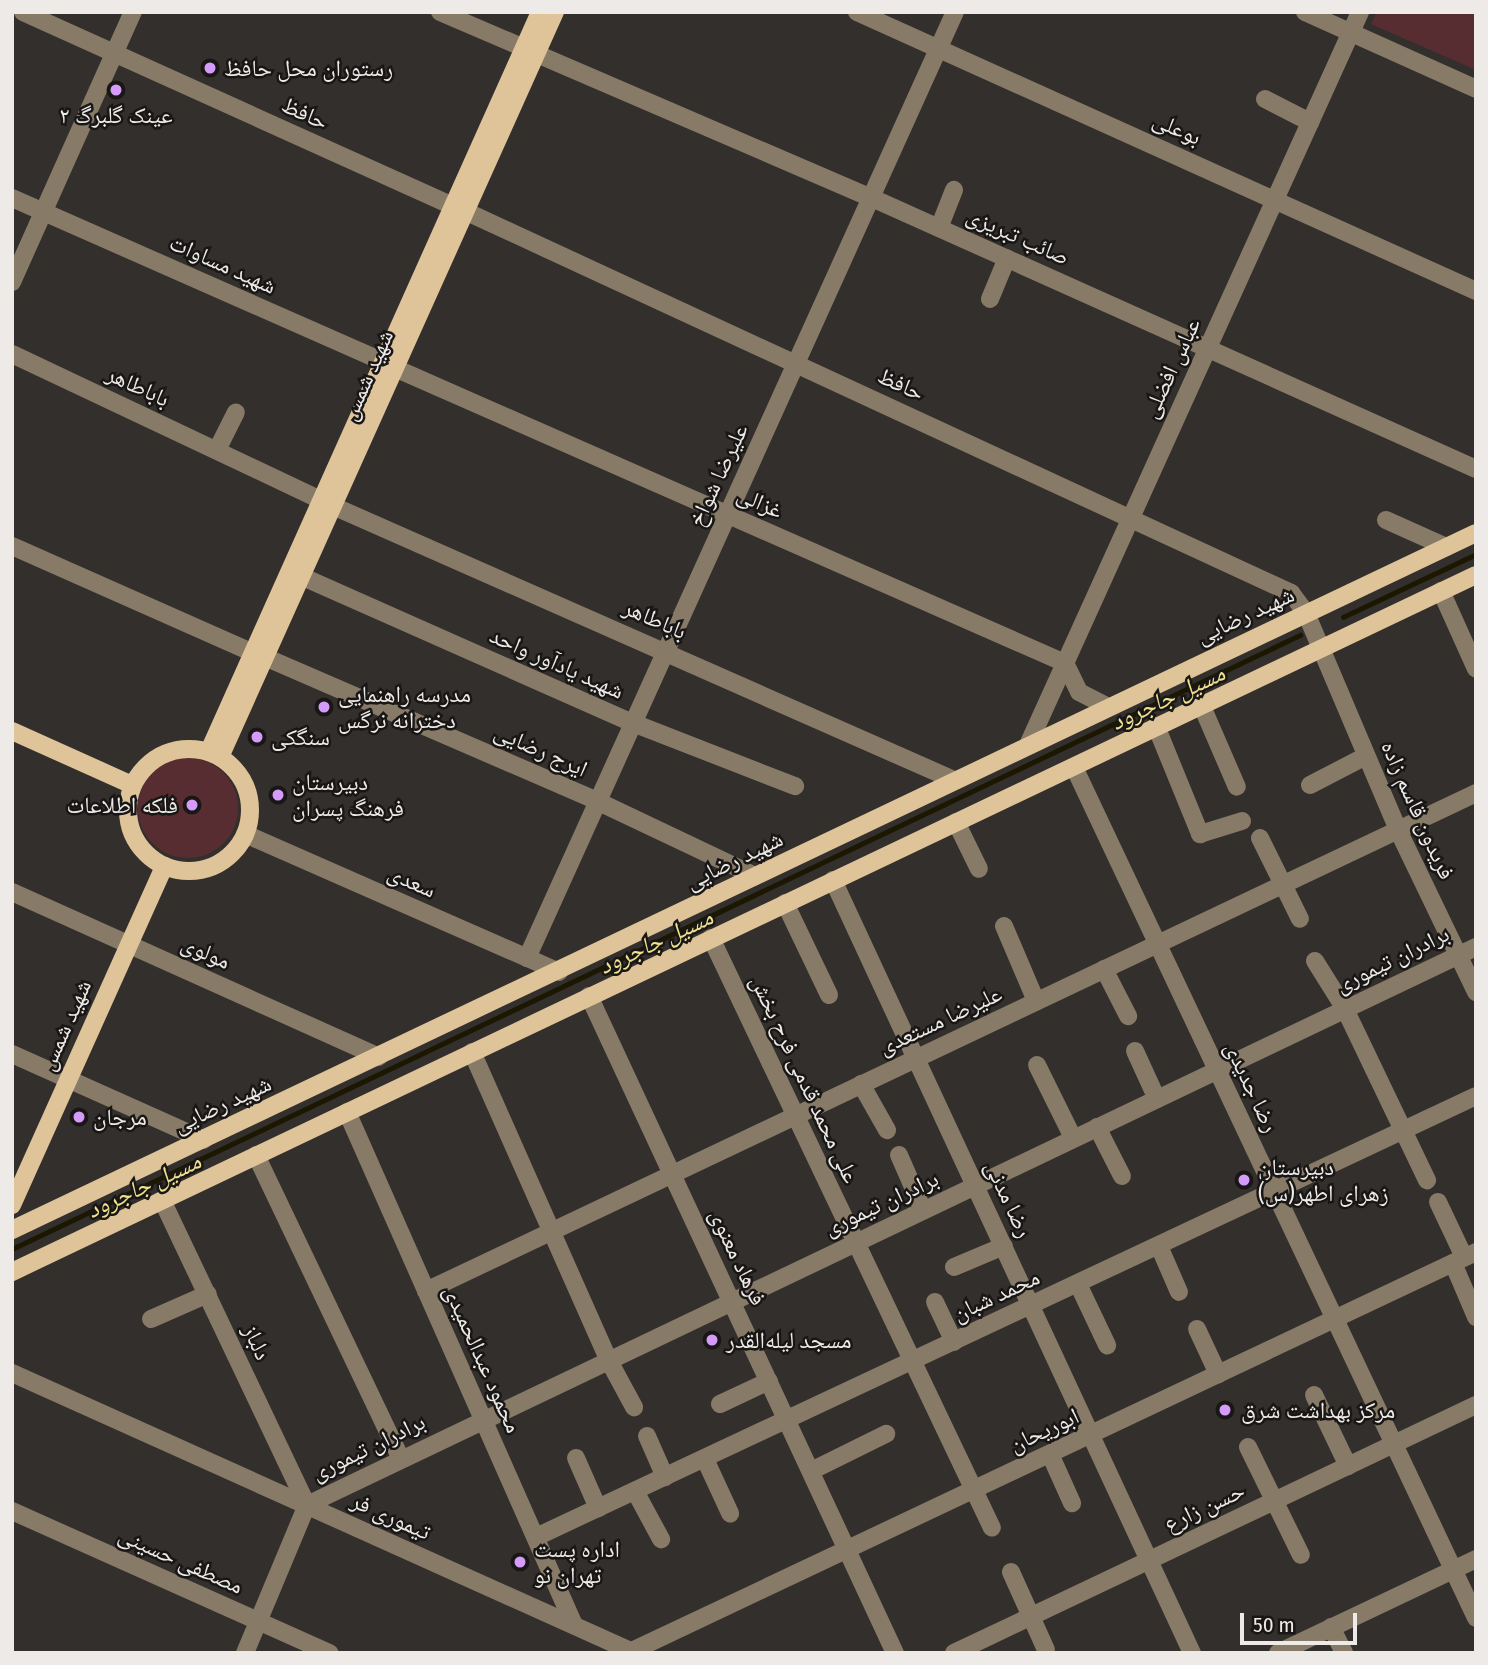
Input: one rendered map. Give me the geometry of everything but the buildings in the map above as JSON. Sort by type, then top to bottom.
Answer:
[{"type":"main road","name":"شهید شمس","points":[[531,51],[540,12]]},
{"type":"main road","name":"شهید شمس","points":[[215,754],[531,51],[555,12]]},
{"type":"main road","name":"شهید شمس","points":[[259,655],[303,577],[326,503]]},
{"type":"main road","name":"شهید رضایی","points":[[12,1230],[559,972],[954,780],[1476,533]]},
{"type":"main road","points":[[12,1272],[1074,767],[1319,646],[1476,575]]},
{"type":"main road","points":[[12,731],[132,785]]},
{"type":"main road","points":[[175,750],[215,754],[242,779],[249,796],[246,834],[235,851],[202,870],[163,866],[147,856],[132,832],[127,804],[132,785],[157,757],[175,750]]},
{"type":"main road","name":"شهید شمس","points":[[12,1205],[163,866]]},
{"type":"street","name":"حافظ","points":[[23,12],[1130,516],[1291,593],[1306,614]]},
{"type":"street","points":[[12,282],[133,12]]},
{"type":"street","name":"صائب تبریزی","points":[[440,12],[872,198],[1476,468]]},
{"type":"street","name":"بوعلی","points":[[857,12],[1476,290]]},
{"type":"street","name":"علیرضا شواخ","points":[[527,958],[955,12]]},
{"type":"street","points":[[1305,12],[1476,89]]},
{"type":"street","name":"عباس افضلی","points":[[1028,745],[1360,12]]},
{"type":"street","points":[[1265,99],[1310,122]]},
{"type":"street","points":[[939,228],[954,190]]},
{"type":"street","points":[[12,198],[44,212]]},
{"type":"street","name":"شهید مساوات","points":[[44,212],[389,365]]},
{"type":"street","points":[[989,299],[1007,258]]},
{"type":"street","name":"باباطاهر","points":[[12,354],[326,503],[667,651],[954,780]]},
{"type":"street","name":"غزالی","points":[[389,365],[1065,663]]},
{"type":"street","points":[[217,450],[236,412]]},
{"type":"street","points":[[1386,520],[1446,547]]},
{"type":"street","name":"ایرج رضایی","points":[[12,546],[599,802],[755,876]]},
{"type":"street","name":"شهید یادآور واحد","points":[[303,577],[633,723],[795,786]]},
{"type":"street","points":[[1441,591],[1476,669]]},
{"type":"street","name":"فریدون قاسم زاده","points":[[1306,614],[1398,830],[1476,992]]},
{"type":"street","points":[[1065,663],[1079,692],[1108,707]]},
{"type":"street","points":[[1201,704],[1237,787]]},
{"type":"street","points":[[1156,726],[1200,834],[1242,821]]},
{"type":"street","points":[[1310,785],[1366,756]]},
{"type":"street","name":"رضا جدیدی","points":[[1074,767],[1476,1618]]},
{"type":"street","name":"علیرضا مستعدی","points":[[426,1291],[1476,793]]},
{"type":"street","points":[[956,822],[978,869]]},
{"type":"street","name":"سعدی","points":[[246,834],[559,972]]},
{"type":"street","points":[[1260,838],[1300,919]]},
{"type":"street","name":"رضا مدنی","points":[[833,880],[1192,1653]]},
{"type":"street","name":"مولوی","points":[[12,892],[379,1057]]},
{"type":"street","points":[[785,903],[829,995]]},
{"type":"street","points":[[1004,926],[1036,1002]]},
{"type":"street","name":"علی محمد قدمی فرح بخش","points":[[711,938],[992,1528]]},
{"type":"street","name":"برادران تیموری","points":[[307,1504],[400,1457],[1476,947]]},
{"type":"street","points":[[1315,961],[1345,1009],[1427,1180]]},
{"type":"street","points":[[1104,969],[1128,1016]]},
{"type":"street","name":"فرهاد معنوی","points":[[589,996],[895,1653]]},
{"type":"street","points":[[1135,1051],[1157,1098]]},
{"type":"street","points":[[472,1052],[608,1359],[634,1407]]},
{"type":"street","points":[[12,1054],[204,1140]]},
{"type":"street","points":[[1037,1065],[1073,1138]]},
{"type":"street","points":[[861,1084],[887,1130]]},
{"type":"street","name":"محمد شبان","points":[[536,1537],[1476,1096]]},
{"type":"street","name":"محمود عبدالحمیدی","points":[[347,1112],[574,1625]]},
{"type":"street","points":[[1097,1127],[1122,1176]]},
{"type":"street","points":[[256,1155],[400,1457]]},
{"type":"street","points":[[899,1155],[923,1210]]},
{"type":"street","name":"دلباز","points":[[162,1200],[307,1504]]},
{"type":"street","points":[[1438,1202],[1464,1257],[1476,1317]]},
{"type":"street","points":[[1159,1246],[1179,1292]]},
{"type":"street","points":[[954,1268],[1004,1247]]},
{"type":"street","name":"ابوریحان","points":[[634,1652],[1464,1257]]},
{"type":"street","points":[[1078,1284],[1107,1345]]},
{"type":"street","points":[[151,1319],[208,1294]]},
{"type":"street","points":[[935,1302],[954,1342]]},
{"type":"street","points":[[1197,1329],[1218,1374]]},
{"type":"street","name":"تیموری فر","points":[[12,1373],[574,1625],[604,1646],[634,1652]]},
{"type":"street","points":[[720,1404],[769,1381]]},
{"type":"street","points":[[1314,1395],[1348,1466]]},
{"type":"street","name":"حسن زارع","points":[[954,1653],[1476,1405]]},
{"type":"street","points":[[810,1471],[886,1434]]},
{"type":"street","points":[[646,1436],[665,1476]]},
{"type":"street","points":[[1248,1447],[1301,1555]]},
{"type":"street","points":[[1050,1454],[1073,1503]]},
{"type":"street","points":[[576,1458],[598,1508]]},
{"type":"street","points":[[705,1460],[730,1513]]},
{"type":"street","points":[[635,1491],[661,1539]]},
{"type":"street","points":[[245,1653],[307,1504]]},
{"type":"street","name":"مصطفی حسینی","points":[[12,1511],[330,1653]]},
{"type":"street","points":[[1278,1653],[1476,1559]]},
{"type":"street","points":[[1011,1572],[1046,1650]]},
{"type":"street","points":[[1331,1627],[1344,1653]]},
{"type":"shaded area","points":[[1377,12],[1476,12],[1476,70],[1371,24]]},
{"type":"shaded area","points":[[188,758],[207,761],[224,772],[235,789],[238,808],[235,827],[224,844],[207,855],[188,858],[169,855],[152,844],[141,827],[138,808],[141,789],[152,772],[169,761]]},
{"type":"waterway","name":"مسیل جاجرود","points":[[1343,617],[1476,554]]},
{"type":"waterway","name":"مسیل جاجرود","points":[[12,1249],[1300,635]]},
{"type":"place","name":"رستوران محل حافظ","points":[[210,68]]},
{"type":"place","name":"عینک گلبرگ ۲","points":[[116,90]]},
{"type":"place","name":"مدرسه راهنمایی دخترانه نرگس","points":[[324,707]]},
{"type":"place","name":"سنگکی","points":[[257,737]]},
{"type":"place","name":"دبیرستان فرهنگ پسران","points":[[278,795]]},
{"type":"place","name":"فلکه اطلاعات","points":[[192,805]]},
{"type":"place","name":"مرجان","points":[[79,1117]]},
{"type":"place","name":"دبیرستان زهرای اطهر(س)","points":[[1244,1180]]},
{"type":"place","name":"مسجد لیله‌القدر","points":[[712,1340]]},
{"type":"place","name":"مرکز بهداشت شرق","points":[[1225,1410]]},
{"type":"place","name":"اداره پست تهران نو","points":[[520,1562]]}]
